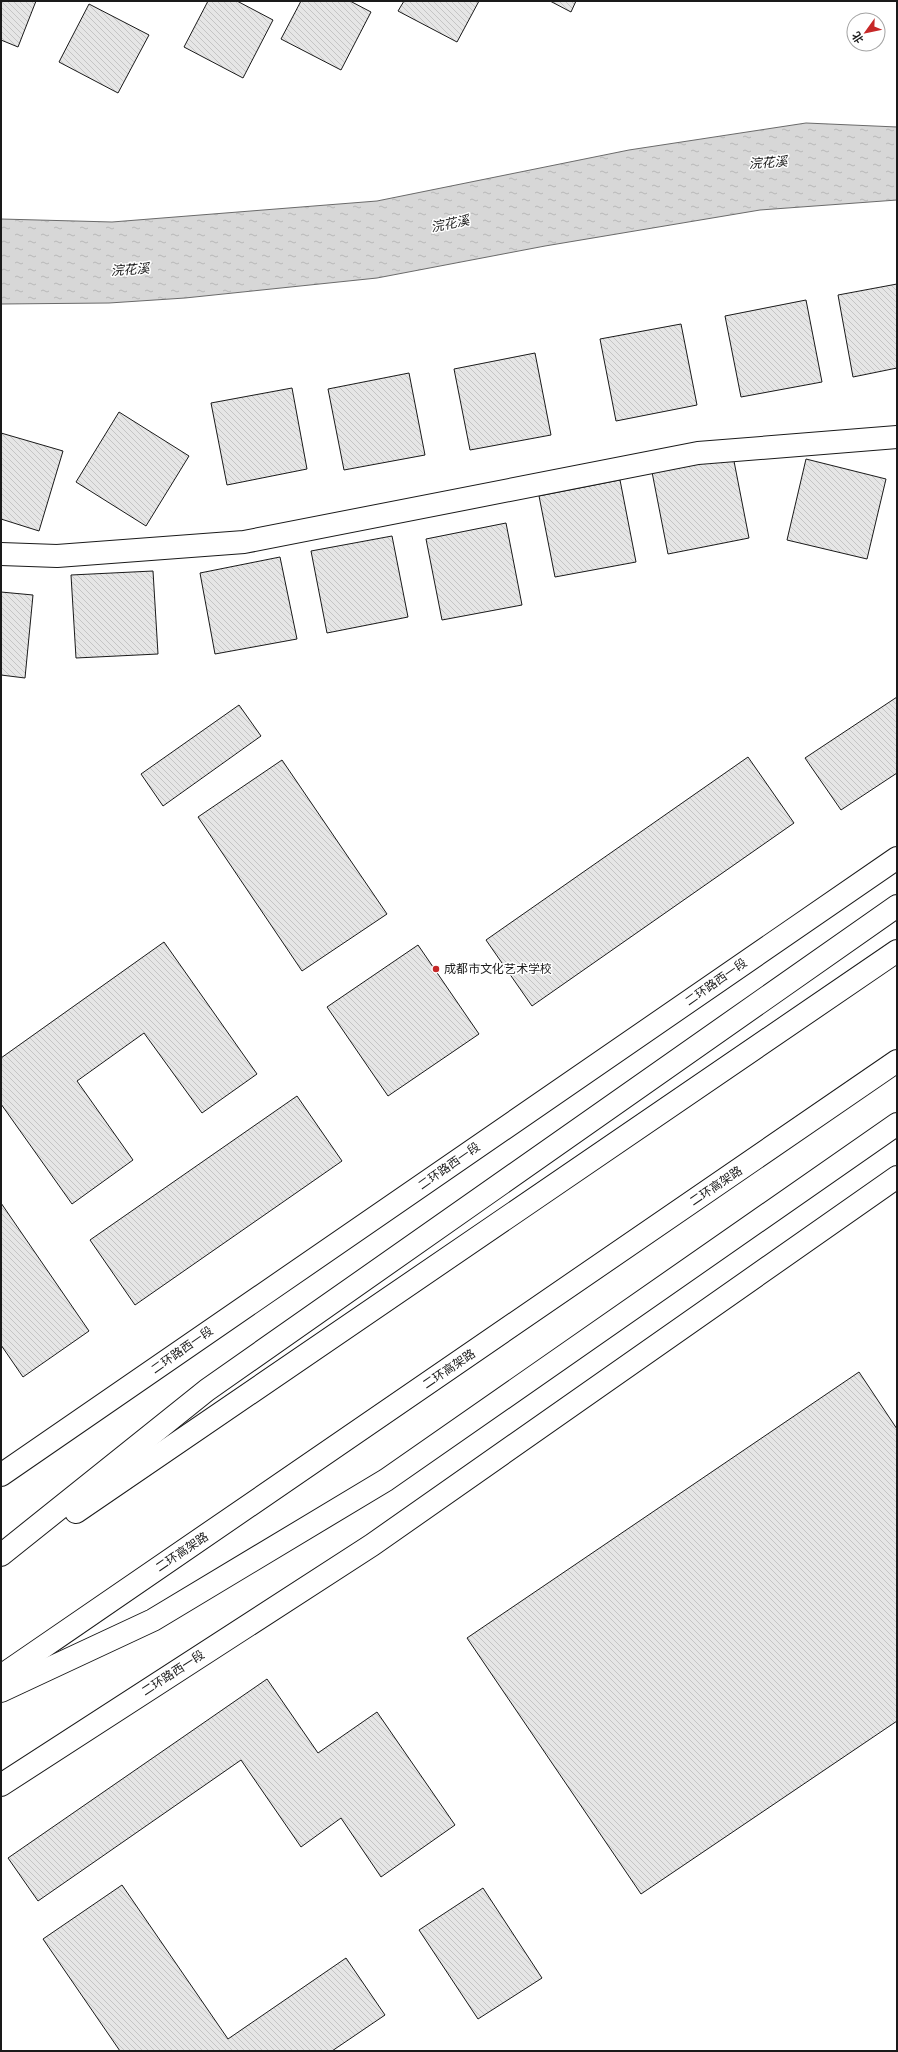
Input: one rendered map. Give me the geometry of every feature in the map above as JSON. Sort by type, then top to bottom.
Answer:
[{"type":"main road","points":[[1,554],[57,556],[244,542],[698,454],[897,437]]},
{"type":"main road","name":"二环路西一段","points":[[1,1475],[897,858]]},
{"type":"main road","points":[[1,1555],[207,1390],[897,906]]},
{"type":"main road","points":[[1,1563],[897,951]]},
{"type":"main road","name":"二环高架路","points":[[1,1676],[897,1061]]},
{"type":"main road","points":[[1,1691],[153,1620],[386,1480],[897,1124]]},
{"type":"main road","name":"二环路西一段","points":[[1,1785],[372,1545],[897,1177]]},
{"type":"water","name":"浣花溪","points":[[806,123],[897,127],[897,200],[760,210],[545,246],[377,278],[185,298],[109,303],[1,304],[1,219],[112,222],[377,201],[629,150]]},
{"type":"building","points":[[1,1],[36,1],[18,47],[1,40]]},
{"type":"building","points":[[208,1],[237,1],[273,20],[243,78],[184,47]]},
{"type":"building","points":[[301,1],[350,1],[371,12],[341,70],[281,39]]},
{"type":"building","points":[[404,1],[479,1],[457,42],[398,11]]},
{"type":"building","points":[[550,1],[576,1],[571,12]]},
{"type":"building","points":[[89,4],[149,35],[118,93],[59,62]]},
{"type":"building","points":[[897,284],[897,368],[853,377],[838,295]]},
{"type":"building","points":[[806,300],[822,382],[741,397],[725,316]]},
{"type":"building","points":[[681,324],[697,405],[616,421],[600,339]]},
{"type":"building","points":[[535,353],[551,435],[470,450],[454,369]]},
{"type":"building","points":[[409,373],[425,455],[344,470],[328,389]]},
{"type":"building","points":[[292,388],[307,469],[227,485],[211,403]]},
{"type":"building","points":[[119,412],[189,456],[146,526],[76,482]]},
{"type":"building","points":[[1,433],[63,451],[39,531],[1,519]]},
{"type":"building","points":[[733,456],[749,538],[668,554],[652,472]]},
{"type":"building","points":[[806,459],[886,479],[867,559],[787,540]]},
{"type":"building","points":[[620,480],[636,562],[555,577],[539,496]]},
{"type":"building","points":[[506,523],[522,605],[442,620],[426,539]]},
{"type":"building","points":[[392,536],[408,617],[327,633],[311,551]]},
{"type":"building","points":[[280,557],[297,639],[215,654],[200,573]]},
{"type":"building","points":[[153,571],[158,654],[76,658],[71,575]]},
{"type":"building","points":[[1,592],[33,595],[25,678],[1,675]]},
{"type":"building","points":[[897,697],[897,773],[841,810],[805,758]]},
{"type":"building","points":[[239,705],[261,736],[163,806],[141,774]]},
{"type":"building","points":[[748,757],[794,823],[532,1006],[486,940]]},
{"type":"building","points":[[282,760],[387,914],[302,971],[198,817]]},
{"type":"building","points":[[164,942],[257,1074],[202,1113],[144,1033],[77,1081],[133,1160],[72,1204],[1,1104],[1,1058]]},
{"type":"building","points":[[418,945],[479,1034],[388,1096],[327,1007]]},
{"type":"building","points":[[297,1096],[342,1161],[135,1305],[90,1240]]},
{"type":"building","points":[[1,1203],[89,1331],[23,1377],[1,1345]]},
{"type":"building","points":[[859,1372],[897,1429],[897,1721],[641,1894],[467,1638]]},
{"type":"building","points":[[267,1679],[318,1753],[377,1712],[455,1825],[381,1877],[341,1818],[301,1847],[241,1760],[38,1901],[8,1858]]},
{"type":"building","points":[[122,1885],[228,2039],[346,1958],[385,2015],[332,2051],[120,2051],[43,1939]]},
{"type":"building","points":[[483,1888],[542,1978],[478,2019],[419,1930]]},
{"type":"place","name":"成都市文化艺术学校","points":[[436,969]]}]
